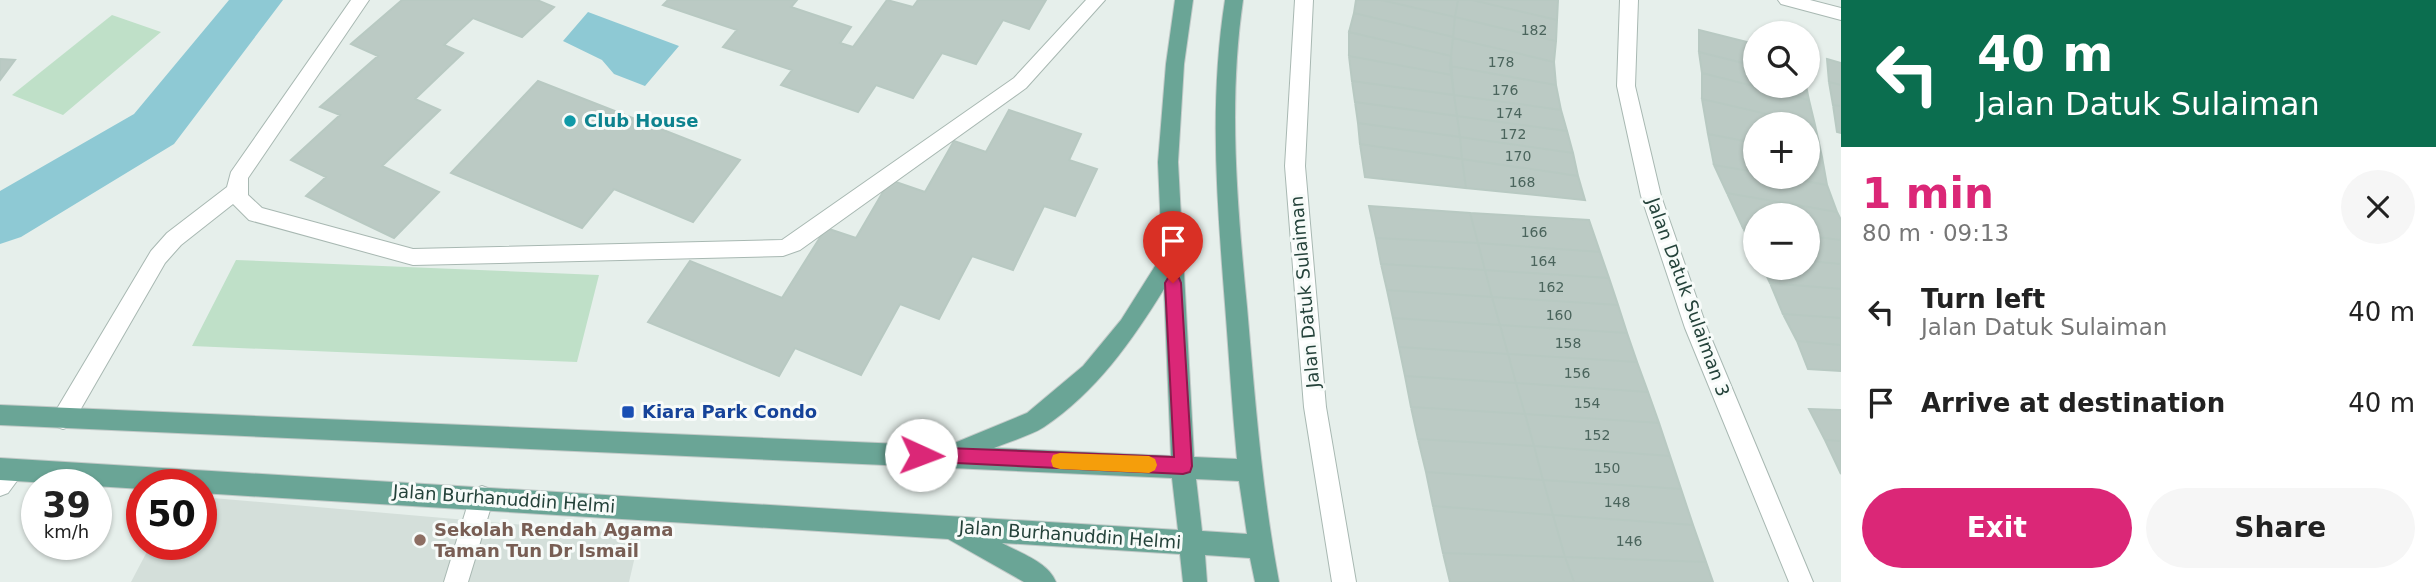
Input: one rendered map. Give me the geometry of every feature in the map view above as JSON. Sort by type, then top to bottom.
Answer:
[{"type":"main road","points":[[1184,0],[1175,64],[1168,162],[1183,466],[1195,582]]},
{"type":"main road","points":[[1234,0],[1224,75],[1226,198],[1248,470],[1267,582]]},
{"type":"main road","points":[[948,456],[1035,420],[1091,373],[1129,327],[1172,257]]},
{"type":"main road","points":[[0,415],[1248,470]]},
{"type":"main road","name":"Jalan Burhanuddin Helmi","points":[[4,475],[482,498],[1260,547]]},
{"type":"main road","points":[[948,527],[1028,570],[1044,582]]},
{"type":"street","points":[[360,0],[238,177],[236,191],[240,204],[256,214],[413,257],[783,248],[793,244],[1020,83],[1096,0]]},
{"type":"street","name":"Jalan Datuk Sulaiman","points":[[1304,0],[1295,166],[1315,407],[1344,582]]},
{"type":"street","name":"Jalan Datuk Sulaiman 3","points":[[1629,0],[1626,86],[1650,196],[1696,328],[1801,582]]},
{"type":"street","points":[[1787,0],[1841,14]]},
{"type":"street","points":[[63,419],[158,257],[174,239],[236,191]]},
{"type":"street","points":[[456,582],[482,498]]},
{"type":"shaded area","name":"Sekolah Rendah Agama Taman Tun Dr Ismail","points":[[217,498],[640,535],[629,582],[131,582],[143,560],[217,560]]},
{"type":"green space","points":[[112,15],[161,32],[63,115],[12,95]]},
{"type":"green space","points":[[236,260],[599,275],[577,362],[192,346]]},
{"type":"water","points":[[588,12],[679,46],[645,86],[614,74],[602,60],[563,41]]},
{"type":"building","points":[[402,0],[537,0],[554,7],[522,37],[473,18],[444,45],[463,53],[415,99],[440,110],[382,166],[439,192],[394,238],[306,196],[326,177],[291,160],[340,115],[320,107],[378,56],[351,44]]},
{"type":"building","points":[[668,0],[797,0],[791,7],[851,27],[840,43],[853,47],[887,0],[913,7],[918,0],[1046,0],[1029,29],[1003,20],[976,64],[942,53],[913,98],[876,85],[858,112],[781,85],[792,70],[723,47],[737,30],[663,5]]},
{"type":"building","points":[[1356,0],[1381,0],[1455,17],[1453,37],[1354,13]]},
{"type":"building","points":[[1381,0],[1458,0],[1455,17]]},
{"type":"building","points":[[1458,0],[1472,0],[1557,20],[1556,41],[1455,17]]},
{"type":"building","points":[[1472,0],[1558,0],[1557,20]]},
{"type":"building","points":[[1354,13],[1453,37],[1451,56],[1349,32]]},
{"type":"building","points":[[1455,17],[1556,41],[1554,62],[1453,38]]},
{"type":"building","points":[[1699,30],[1743,41],[1743,63],[1699,52]]},
{"type":"building","points":[[1349,32],[1451,56],[1452,75],[1349,56]]},
{"type":"building","points":[[1453,38],[1554,62],[1556,85],[1450,66]]},
{"type":"building","points":[[1699,52],[1743,63],[1743,83],[1702,73]]},
{"type":"building","points":[[1349,56],[1452,75],[1454,95],[1352,81]]},
{"type":"building","points":[[0,59],[15,60],[0,80]]},
{"type":"building","points":[[1827,59],[1841,63],[1841,85],[1829,82]]},
{"type":"building","points":[[1450,66],[1556,85],[1561,110],[1454,95]]},
{"type":"building","points":[[1702,73],[1743,83],[1743,98],[1809,100],[1812,112],[1758,112],[1702,99]]},
{"type":"building","name":"Club House","points":[[538,81],[740,160],[693,222],[614,189],[582,228],[451,173]]},
{"type":"building","points":[[1352,81],[1454,95],[1457,116],[1355,102]]},
{"type":"building","points":[[1829,82],[1841,85],[1841,106],[1833,105]]},
{"type":"building","points":[[1454,95],[1561,110],[1567,131],[1457,116]]},
{"type":"building","points":[[1702,99],[1758,112],[1743,112],[1743,141],[1708,134]]},
{"type":"building","points":[[1355,102],[1457,116],[1460,137],[1358,123]]},
{"type":"building","points":[[1833,105],[1841,106],[1841,133],[1837,132]]},
{"type":"building","points":[[1009,110],[1081,134],[1069,160],[1097,169],[1075,216],[1044,206],[1013,270],[972,256],[939,319],[900,304],[861,375],[795,348],[779,376],[648,322],[690,261],[782,298],[826,228],[856,238],[890,180],[925,192],[954,141],[986,152]]},
{"type":"building","points":[[1457,116],[1567,131],[1573,153],[1460,137]]},
{"type":"building","points":[[1358,123],[1460,137],[1462,159],[1360,144]]},
{"type":"building","points":[[1708,134],[1743,141],[1743,170],[1714,165]]},
{"type":"building","points":[[1460,137],[1573,153],[1578,176],[1462,159]]},
{"type":"building","points":[[1360,144],[1462,159],[1466,188],[1365,177]]},
{"type":"building","points":[[1820,157],[1822,157],[1827,185],[1820,184]]},
{"type":"building","points":[[1462,159],[1578,176],[1585,200],[1466,188]]},
{"type":"building","points":[[1714,165],[1743,170],[1743,189],[1820,189],[1820,184],[1827,185],[1837,212],[1820,209],[1820,203],[1785,203],[1727,193]]},
{"type":"building","points":[[1727,193],[1785,203],[1743,203],[1743,228]]},
{"type":"building","points":[[1369,206],[1470,213],[1478,243],[1376,238]]},
{"type":"building","points":[[1820,209],[1837,212],[1841,220],[1841,240],[1820,237]]},
{"type":"building","points":[[1470,213],[1589,220],[1600,252],[1478,243]]},
{"type":"building","points":[[1820,237],[1841,240],[1841,264],[1820,262]]},
{"type":"building","points":[[1376,238],[1478,243],[1485,270],[1381,264]]},
{"type":"building","points":[[1478,243],[1600,252],[1609,278],[1485,270]]},
{"type":"building","points":[[1820,262],[1841,264],[1841,289],[1770,283],[1769,280],[1820,280]]},
{"type":"building","points":[[1381,264],[1485,270],[1492,297],[1387,290]]},
{"type":"building","points":[[1485,270],[1609,278],[1618,305],[1492,297]]},
{"type":"building","points":[[1770,283],[1841,289],[1841,318],[1783,314]]},
{"type":"building","points":[[1387,290],[1492,297],[1500,325],[1393,318]]},
{"type":"building","points":[[1492,297],[1618,305],[1627,333],[1500,325]]},
{"type":"building","points":[[1783,314],[1841,318],[1841,345],[1797,341]]},
{"type":"building","points":[[1393,318],[1500,325],[1508,354],[1399,347]]},
{"type":"building","points":[[1500,325],[1627,333],[1637,362],[1508,354]]},
{"type":"building","points":[[1797,341],[1841,345],[1841,371],[1808,369]]},
{"type":"building","points":[[1399,347],[1508,354],[1516,383],[1405,376]]},
{"type":"building","points":[[1508,354],[1637,362],[1648,392],[1516,383]]},
{"type":"building","points":[[1405,376],[1516,383],[1525,414],[1411,407]]},
{"type":"building","points":[[1516,383],[1648,392],[1659,423],[1525,414]]},
{"type":"building","points":[[1411,407],[1525,414],[1534,446],[1418,439]]},
{"type":"building","points":[[1809,409],[1841,410],[1841,441],[1825,440]]},
{"type":"building","points":[[1525,414],[1659,423],[1670,456],[1534,446]]},
{"type":"building","points":[[1418,439],[1534,446],[1543,480],[1426,472]]},
{"type":"building","points":[[1825,440],[1841,441],[1841,474]]},
{"type":"building","points":[[1534,446],[1670,456],[1681,489],[1543,480]]},
{"type":"building","points":[[1426,472],[1543,480],[1553,515],[1433,506]]},
{"type":"building","points":[[1543,480],[1681,489],[1693,525],[1553,515]]},
{"type":"building","points":[[1433,506],[1553,515],[1565,557],[1443,553]]},
{"type":"building","points":[[1553,515],[1693,525],[1706,562],[1565,557]]},
{"type":"building","points":[[1443,553],[1565,557],[1574,582],[1450,582]]},
{"type":"building","points":[[1565,557],[1706,562],[1713,582],[1574,582]]},
{"type":"waterway","points":[[0,220],[154,129],[257,0]]},
{"type":"slow traffic","points":[[1060,461],[1149,465]]},
{"type":"place","name":"Club House","points":[[570,121]]},
{"type":"place","name":"Kiara Park Condo","points":[[628,412]]},
{"type":"place","name":"Sekolah Rendah Agama Taman Tun Dr Ismail","points":[[420,540]]},
{"type":"route","points":[[921,455],[1183,466],[1173,283]]}]
